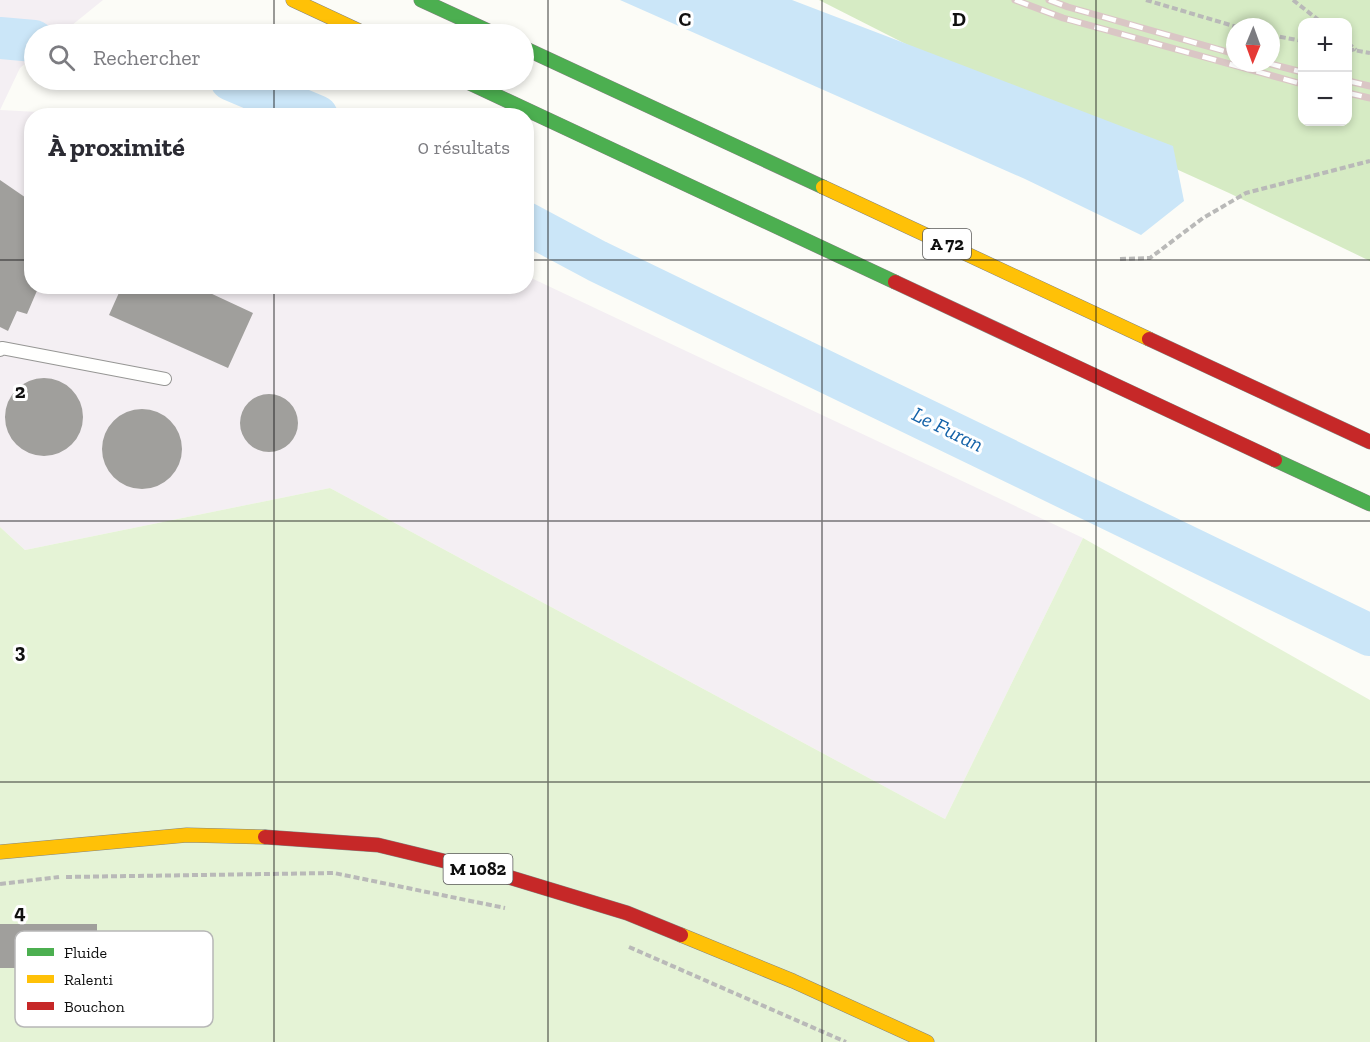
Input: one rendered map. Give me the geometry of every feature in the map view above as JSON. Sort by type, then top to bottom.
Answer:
[{"type":"main road","points":[[293,0],[345,24]]},
{"type":"main road","points":[[421,0],[473,24]]},
{"type":"main road","name":"A 72","points":[[534,53],[1370,441]]},
{"type":"main road","points":[[484,90],[523,108]]},
{"type":"main road","points":[[534,113],[1370,504]]},
{"type":"main road","name":"M 1082","points":[[0,852],[187,835],[278,837],[378,845],[502,875],[627,913],[793,981],[927,1042]]},
{"type":"lane","points":[[1,348],[165,380]]},
{"type":"path","points":[[1146,0],[1226,24]]},
{"type":"path","points":[[1293,0],[1316,18]]},
{"type":"path","points":[[1280,37],[1298,40]]},
{"type":"path","points":[[1352,47],[1356,51]]},
{"type":"path","points":[[1352,50],[1370,53]]},
{"type":"path","points":[[1120,259],[1150,258],[1203,218],[1246,193],[1370,161]]},
{"type":"path","points":[[0,884],[68,876],[334,873],[513,909]]},
{"type":"path","points":[[623,944],[846,1042]]},
{"type":"shaded area","points":[[0,0],[103,0],[73,24],[24,24],[24,65],[20,68],[0,110]]},
{"type":"shaded area","points":[[0,110],[24,111],[24,294],[534,294],[534,279],[1083,538],[945,819],[330,488],[25,550],[0,527]]},
{"type":"green space","points":[[819,0],[1370,0],[1370,261],[1229,193],[953,68]]},
{"type":"green space","points":[[330,488],[945,819],[1083,538],[1370,700],[1370,1042],[0,1042],[0,527],[25,550]]},
{"type":"water","points":[[620,0],[792,0],[1173,146],[1184,201],[1141,235],[1025,179]]},
{"type":"building","points":[[0,180],[24,196],[24,294],[36,294],[27,314],[17,311],[8,331],[0,327]]},
{"type":"building","points":[[118,294],[212,294],[253,313],[228,368],[109,315]]},
{"type":"building","points":[[44,378],[59,381],[71,390],[80,402],[83,417],[80,432],[71,444],[59,453],[44,456],[29,453],[17,444],[8,432],[5,417],[8,402],[17,390],[29,381]]},
{"type":"building","points":[[269,394],[280,396],[290,402],[296,412],[298,423],[296,434],[290,444],[280,450],[269,452],[258,450],[248,444],[242,434],[240,423],[242,412],[248,402],[258,396]]},
{"type":"building","points":[[142,409],[157,412],[170,421],[179,434],[182,449],[179,464],[170,477],[157,486],[142,489],[127,486],[114,477],[105,464],[102,449],[105,434],[114,421],[127,412]]},
{"type":"building","points":[[0,924],[97,924],[97,931],[15,931],[15,968],[0,968]]},
{"type":"waterway","name":"Le Furan","points":[[0,38],[24,40]]},
{"type":"waterway","name":"Le Furan","points":[[255,90],[298,108]]},
{"type":"waterway","name":"Le Furan","points":[[534,227],[597,261],[1370,635]]},
{"type":"railway","points":[[1015,0],[1063,18],[1298,83]]},
{"type":"railway","points":[[1049,0],[1226,51]]},
{"type":"railway","points":[[1280,66],[1298,71]]},
{"type":"railway","points":[[1352,82],[1370,86]]},
{"type":"railway","points":[[1352,94],[1370,98]]},
{"type":"traffic: fast","points":[[421,0],[473,24]]},
{"type":"traffic: fast","points":[[534,53],[823,187]]},
{"type":"traffic: fast","points":[[484,90],[523,108]]},
{"type":"traffic: fast","points":[[534,113],[895,282]]},
{"type":"traffic: fast","points":[[1275,460],[1370,504]]},
{"type":"traffic: slow","points":[[293,0],[345,24]]},
{"type":"traffic: slow","points":[[823,187],[1149,339]]},
{"type":"traffic: slow","points":[[0,852],[187,835],[265,837]]},
{"type":"traffic: slow","points":[[681,935],[793,981],[927,1042]]},
{"type":"traffic: jam","points":[[895,282],[1275,460]]},
{"type":"traffic: jam","points":[[1149,339],[1370,442]]},
{"type":"traffic: jam","points":[[265,837],[378,845],[502,875],[627,913],[681,935]]}]
